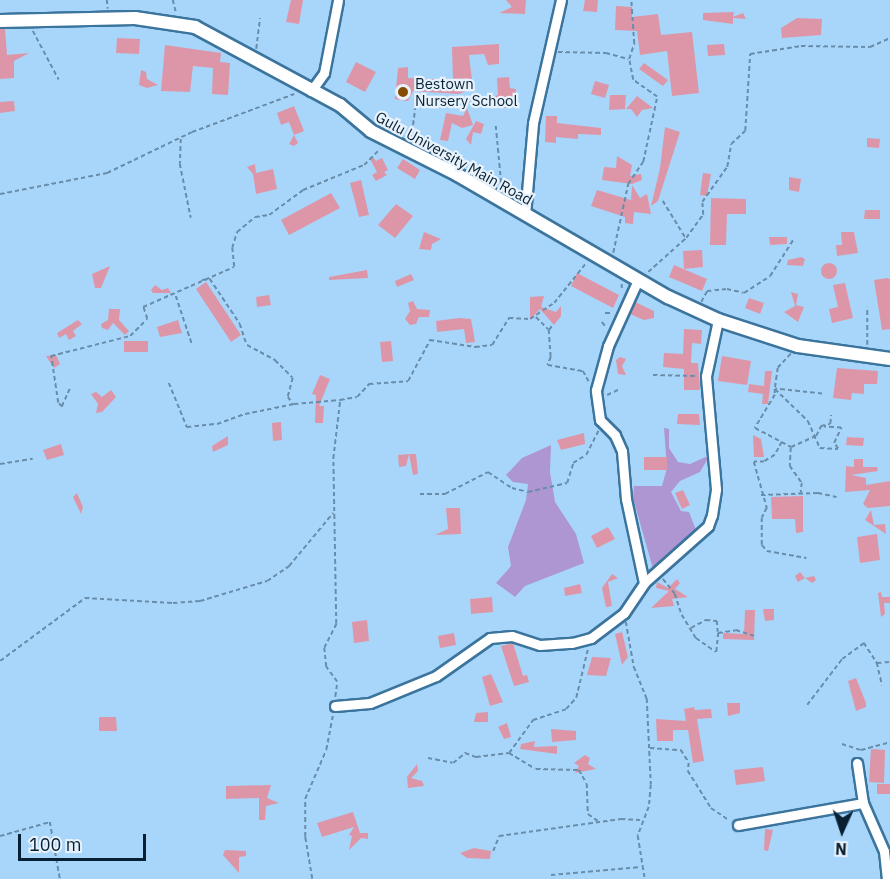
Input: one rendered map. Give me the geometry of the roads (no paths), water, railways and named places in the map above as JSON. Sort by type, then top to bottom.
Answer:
[{"type":"street","points":[[310,90],[324,73],[338,0]]},
{"type":"street","points":[[525,215],[532,123],[559,3]]},
{"type":"street","name":"Gulu University Main Road","points":[[0,21],[135,18],[179,22],[255,58],[340,105],[371,131],[525,215],[610,267],[697,311],[798,346],[867,358],[890,359]]},
{"type":"street","points":[[638,282],[599,370],[597,399],[602,424],[615,435],[622,451],[626,499],[644,583]]},
{"type":"street","points":[[335,706],[369,703],[436,676],[490,638],[512,636],[533,644],[553,646],[591,639],[624,613],[644,583],[708,526],[712,515],[716,489],[706,376],[718,320]]},
{"type":"street","points":[[857,763],[862,803],[884,850],[887,879]]},
{"type":"street","points":[[738,825],[862,803]]},
{"type":"place","name":"Bestown Nursery School","points":[[403,92]]}]
